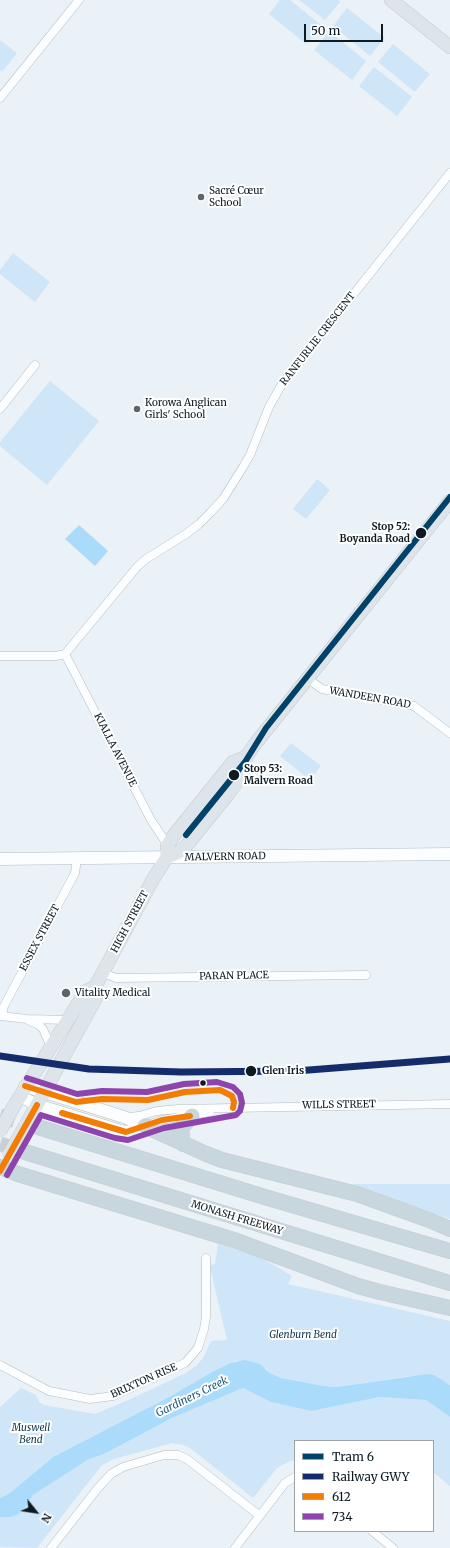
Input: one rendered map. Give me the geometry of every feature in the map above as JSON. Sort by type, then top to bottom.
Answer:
[{"type":"highway","points":[[183,1144],[181,1128],[192,1116]]},
{"type":"highway","points":[[145,1126],[222,1160],[356,1194],[414,1214],[450,1229]]},
{"type":"highway","points":[[38,1127],[268,1198],[450,1251]]},
{"type":"highway","name":"MONASH FREEWAY","points":[[24,1152],[450,1283]]},
{"type":"highway","points":[[2,1166],[237,1241],[358,1286],[450,1308]]},
{"type":"main road","points":[[398,2],[450,47]]},
{"type":"main road","name":"HIGH STREET","points":[[2,1166],[97,996],[96,987],[167,851],[179,852],[186,846],[244,772],[246,757],[447,510]]},
{"type":"main road","name":"MALVERN ROAD","points":[[0,859],[78,859],[167,851],[450,854]]},
{"type":"main road","name":"HIGH STREET","points":[[0,1131],[20,1096],[86,992],[96,987]]},
{"type":"main road","name":"WILLS STREET","points":[[20,1096],[44,1092],[124,1117],[145,1126]]},
{"type":"main road","name":"WILLS STREET","points":[[20,1096],[35,1108],[121,1131],[128,1132],[145,1126]]},
{"type":"street","points":[[0,98],[79,0]]},
{"type":"street","name":"RANFURLIE CRESCENT","points":[[65,654],[137,567],[146,559],[199,524],[223,499],[250,455],[269,407],[282,384],[450,172]]},
{"type":"street","points":[[0,408],[35,365]]},
{"type":"street","points":[[0,656],[56,656],[65,654]]},
{"type":"street","name":"KIALLA AVENUE","points":[[65,654],[167,851]]},
{"type":"street","name":"WANDEEN ROAD","points":[[308,679],[322,689],[414,706],[450,733]]},
{"type":"street","name":"ESSEX STREET","points":[[69,1020],[27,1019],[1,1016],[4,1006],[74,874],[78,859]]},
{"type":"street","name":"PARAN PLACE","points":[[103,973],[116,978],[366,975]]},
{"type":"street","name":"ESSEX STREET","points":[[27,1019],[43,1029],[51,1047]]},
{"type":"street","name":"WILLS STREET","points":[[124,1117],[134,1117],[157,1111],[178,1109],[229,1109],[263,1106],[450,1104]]},
{"type":"street","name":"WILLS STREET","points":[[145,1126],[162,1120],[229,1109]]},
{"type":"street","name":"BRIXTON RISE","points":[[0,1365],[49,1391],[90,1400],[105,1398],[117,1394],[185,1363],[198,1348],[204,1329],[206,1316],[206,1258]]},
{"type":"street","points":[[51,1548],[98,1488],[111,1474],[123,1467],[164,1455],[178,1455],[187,1459],[260,1516]]},
{"type":"street","points":[[235,1548],[292,1478]]},
{"type":"street","points":[[373,1532],[394,1548]]},
{"type":"green space","points":[[280,0],[290,0],[321,25],[306,44],[269,14]]},
{"type":"green space","points":[[299,0],[338,0],[340,2],[325,20]]},
{"type":"green space","points":[[347,8],[385,38],[370,56],[333,26]]},
{"type":"green space","points":[[329,31],[366,61],[352,80],[314,50]]},
{"type":"green space","points":[[0,40],[17,53],[2,72],[0,70]]},
{"type":"green space","points":[[393,44],[430,74],[415,92],[378,62]]},
{"type":"green space","points":[[374,67],[412,97],[397,116],[359,86]]},
{"type":"green space","points":[[13,253],[50,282],[35,302],[0,274],[0,270]]},
{"type":"green space","points":[[50,381],[99,421],[47,485],[0,446],[0,442]]},
{"type":"green space","points":[[317,479],[330,490],[306,519],[293,509]]},
{"type":"green space","points":[[291,743],[321,766],[310,780],[280,756]]},
{"type":"green space","points":[[351,1184],[450,1184],[450,1219]]},
{"type":"green space","name":"Glenburn Bend","points":[[218,1244],[257,1256],[272,1264],[292,1276],[288,1284],[450,1321],[450,1385],[446,1382],[409,1376],[337,1387],[324,1386],[281,1378],[270,1373],[266,1368],[236,1361],[212,1372],[171,1396],[53,1457],[10,1493],[0,1498],[0,1407],[21,1388],[36,1395],[39,1402],[44,1405],[95,1414],[184,1374],[196,1366],[203,1358],[211,1341],[227,1340],[210,1267],[215,1264]]},
{"type":"green space","points":[[243,1388],[271,1402],[311,1411],[380,1397],[426,1400],[450,1417],[450,1486],[434,1473],[434,1440],[294,1440],[294,1460],[277,1468],[253,1498],[190,1448],[172,1443],[114,1459],[102,1465],[37,1548],[0,1547],[0,1517],[11,1517],[25,1508],[33,1495],[57,1478],[87,1460],[104,1454],[172,1418]]},
{"type":"water","points":[[79,525],[108,551],[95,566],[65,539]]},
{"type":"water","name":"Gardiners Creek","points":[[245,1360],[260,1364],[270,1373],[281,1378],[324,1386],[337,1387],[427,1374],[434,1375],[450,1385],[450,1417],[426,1400],[380,1397],[311,1411],[271,1402],[243,1388],[172,1418],[104,1454],[87,1460],[33,1495],[25,1508],[17,1515],[11,1517],[0,1517],[0,1498],[10,1493],[53,1457],[171,1396],[212,1372],[230,1363]]},
{"type":"tunnel","points":[[0,1116],[38,1127]]},
{"type":"tunnel","points":[[0,1144],[25,1152]]},
{"type":"tram line","name":"6","points":[[186,835],[245,762],[266,728],[450,497]]},
{"type":"rail line","name":"GWY","points":[[0,1056],[89,1069],[181,1072],[296,1071],[450,1059]]},
{"type":"transit line","name":"734","points":[[7,1175],[41,1115],[115,1138],[128,1140],[164,1128],[236,1115],[240,1111],[242,1103],[240,1094],[233,1087],[217,1082],[184,1084],[147,1092],[102,1091],[77,1094],[27,1078]]},
{"type":"transit line","name":"612","points":[[25,1086],[76,1102],[102,1099],[148,1100],[185,1092],[220,1090],[232,1096],[234,1102],[233,1108]]},
{"type":"transit line","name":"612","points":[[0,1171],[37,1105]]},
{"type":"transit line","name":"612","points":[[62,1113],[126,1132],[162,1120],[190,1116]]},
{"type":"place","name":"Sacré Cœur School","points":[[201,197]]},
{"type":"place","name":"Korowa Anglican Girls' School","points":[[137,409]]},
{"type":"place","name":"Stop 52: Boyanda Road","points":[[421,533]]},
{"type":"place","name":"Stop 53: Malvern Road","points":[[234,775]]},
{"type":"place","name":"Vitality Medical","points":[[66,993]]},
{"type":"place","name":"Glen Iris","points":[[251,1071]]},
{"type":"park label","name":"Muswell Bend","points":[[31,1434]]}]
